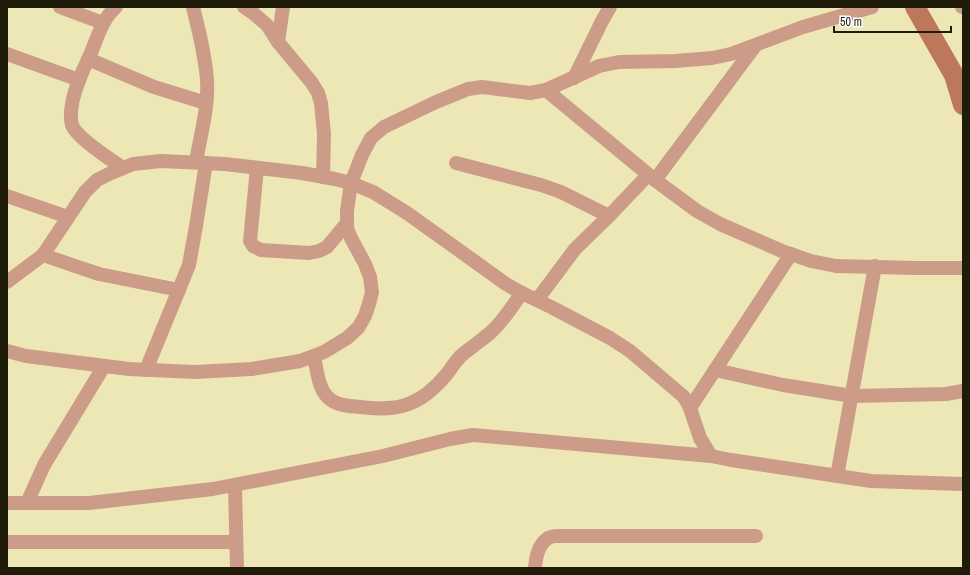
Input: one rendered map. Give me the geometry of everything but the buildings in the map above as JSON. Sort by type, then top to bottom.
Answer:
[{"type":"main road","points":[[915,7],[954,75],[963,105]]},
{"type":"street","points":[[60,7],[103,24]]},
{"type":"street","points":[[116,7],[112,10],[103,24],[88,59],[72,103],[71,115],[72,126],[78,134],[122,168]]},
{"type":"street","points":[[146,370],[189,265],[196,226],[207,81],[203,51],[193,7]]},
{"type":"street","points":[[244,7],[267,25],[278,42],[312,83],[318,93],[321,103],[324,134],[323,177]]},
{"type":"street","points":[[278,42],[284,7]]},
{"type":"street","points":[[574,78],[610,7]]},
{"type":"street","points":[[7,352],[26,356],[129,369],[195,372],[252,369],[300,361],[314,356],[324,352],[347,338],[358,328],[365,316],[369,304],[372,292],[370,277],[347,228],[347,212],[351,183],[362,154],[371,138],[384,127],[436,102],[468,89],[482,87],[530,93],[546,90],[599,66],[619,62],[675,61],[712,58],[731,54],[803,27],[872,7]]},
{"type":"street","points":[[537,300],[575,249],[652,177],[755,45]]},
{"type":"street","points":[[7,54],[80,80]]},
{"type":"street","points":[[88,59],[154,87],[206,103]]},
{"type":"street","points":[[546,90],[652,177],[697,211],[714,221],[791,254],[811,261],[836,266],[963,268]]},
{"type":"street","points":[[7,282],[43,254],[85,192],[97,180],[133,164],[161,161],[225,164],[302,173],[351,183],[373,192],[407,213],[506,284],[604,334],[630,351],[684,397],[690,408],[700,438],[711,456]]},
{"type":"street","points":[[456,163],[541,185],[561,192],[609,216]]},
{"type":"street","points":[[257,168],[250,241],[253,246],[261,250],[299,253],[319,251],[327,247],[347,223]]},
{"type":"street","points":[[7,196],[68,217]]},
{"type":"street","points":[[43,254],[99,274],[179,290]]},
{"type":"street","points":[[690,408],[791,254]]},
{"type":"street","points":[[837,476],[875,266]]},
{"type":"street","points":[[314,356],[321,385],[326,395],[332,401],[344,405],[375,409],[395,408],[409,404],[422,398],[433,389],[446,375],[459,357],[491,332],[522,293]]},
{"type":"street","points":[[27,503],[44,465],[104,366]]},
{"type":"street","points":[[714,370],[783,385],[852,396],[946,394],[963,391]]},
{"type":"street","points":[[7,503],[89,503],[213,489],[383,456],[450,439],[473,435],[711,456],[871,481],[963,484]]},
{"type":"street","points":[[235,485],[237,568]]},
{"type":"street","points":[[535,568],[536,556],[541,545],[548,538],[558,536],[756,536]]},
{"type":"street","points":[[7,542],[236,542]]}]
